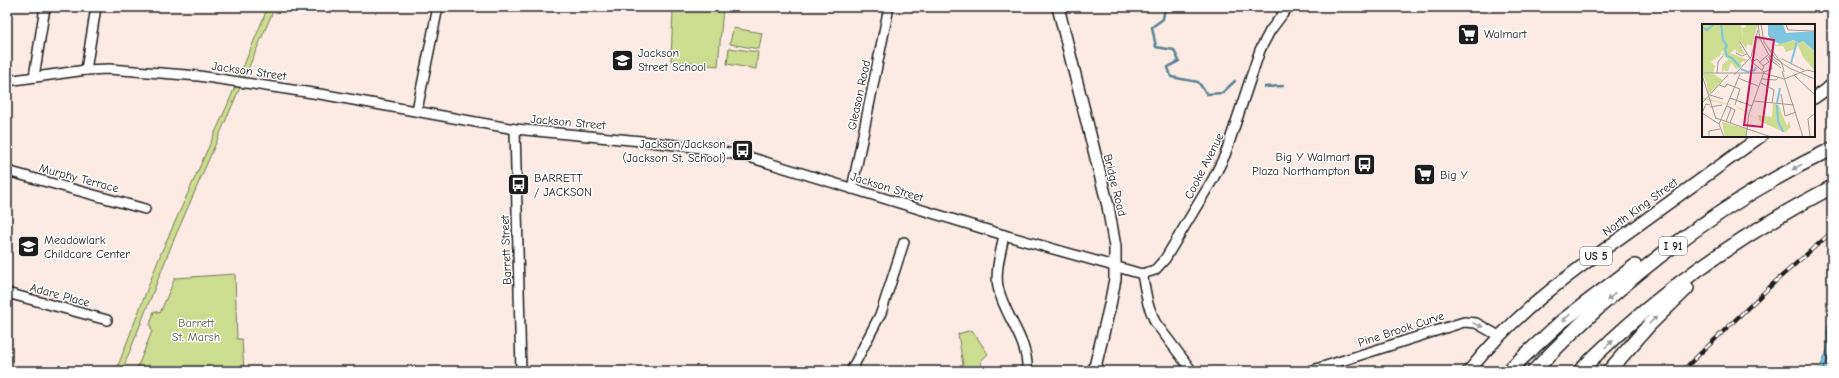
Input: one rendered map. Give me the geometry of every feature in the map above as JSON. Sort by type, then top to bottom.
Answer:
[{"type":"highway","name":"I 91","points":[[1534,371],[1611,297],[1656,259],[1702,225],[1774,179],[1832,149]]},
{"type":"highway","points":[[1580,371],[1636,320],[1709,261],[1769,221],[1832,188]]},
{"type":"highway","points":[[1609,371],[1650,324],[1702,275],[1757,236],[1832,188]]},
{"type":"highway","points":[[1508,371],[1521,361],[1561,322],[1616,279],[1702,225]]},
{"type":"main road","name":"Bridge Road","points":[[1058,7],[1108,206],[1115,247],[1115,266],[1110,305],[1094,371]]},
{"type":"main road","points":[[1815,97],[1832,85]]},
{"type":"main road","name":"North King Street","points":[[1469,371],[1499,336],[1528,308],[1565,278],[1760,137]]},
{"type":"street","points":[[34,77],[45,7]]},
{"type":"street","points":[[86,70],[96,7]]},
{"type":"street","points":[[417,110],[438,7]]},
{"type":"street","name":"Gleason Road","points":[[852,188],[889,7]]},
{"type":"street","name":"Cooke Avenue","points":[[1142,274],[1155,270],[1165,259],[1213,179],[1235,130],[1260,50],[1270,31],[1288,7]]},
{"type":"street","name":"Jackson Street","points":[[7,81],[86,70],[138,70],[250,82],[417,110],[515,129],[641,140],[731,153],[852,188],[1004,235],[1115,266]]},
{"type":"street","name":"Barrett Street","points":[[515,129],[521,371]]},
{"type":"street","name":"Murphy Terrace","points":[[7,171],[145,209]]},
{"type":"street","points":[[1004,235],[998,269],[998,286],[1006,312],[1025,349],[1027,357],[1027,371]]},
{"type":"street","points":[[851,371],[881,313],[904,242]]},
{"type":"street","points":[[1115,266],[1142,274],[1148,304],[1155,322],[1192,371]]},
{"type":"street","name":"Adare Place","points":[[7,293],[107,320]]},
{"type":"street","name":"Pine Brook Curve","points":[[1310,371],[1464,322],[1476,323],[1499,336]]},
{"type":"green space","points":[[268,7],[275,7],[172,244],[122,371],[116,371],[161,253],[227,106]]},
{"type":"green space","points":[[673,7],[723,8],[718,66],[671,61]]},
{"type":"green space","points":[[733,28],[762,33],[759,49],[730,44]]},
{"type":"green space","points":[[729,48],[758,52],[756,69],[727,64]]},
{"type":"green space","name":"Barrett St. Marsh","points":[[235,274],[237,339],[242,339],[244,371],[136,371],[152,331],[150,325],[154,311],[160,313],[175,278]]},
{"type":"green space","points":[[972,330],[988,354],[981,361],[982,371],[964,371],[958,334]]},
{"type":"water","points":[[1832,319],[1832,371],[1819,371],[1827,350],[1827,331]]},
{"type":"waterway","points":[[1165,7],[1163,19],[1152,27],[1156,47],[1174,50],[1179,61],[1168,67],[1171,77],[1198,82],[1207,94],[1222,93],[1235,81]]},
{"type":"waterway","points":[[1265,87],[1283,86]]},
{"type":"railway","points":[[1682,371],[1777,280],[1832,232]]},
{"type":"place","name":"Walmart","points":[[1469,34]]},
{"type":"place","name":"Jackson Street School","points":[[623,60]]},
{"type":"place","name":"Jackson/Jackson (Jackson St. School)","points":[[742,151]]},
{"type":"place","name":"Big Y Walmart Plaza Northampton","points":[[1365,164]]},
{"type":"place","name":"Big Y","points":[[1424,175]]},
{"type":"place","name":"BARRETT / JACKSON","points":[[519,185]]},
{"type":"place","name":"Meadowlark Childcare Center","points":[[29,247]]}]
